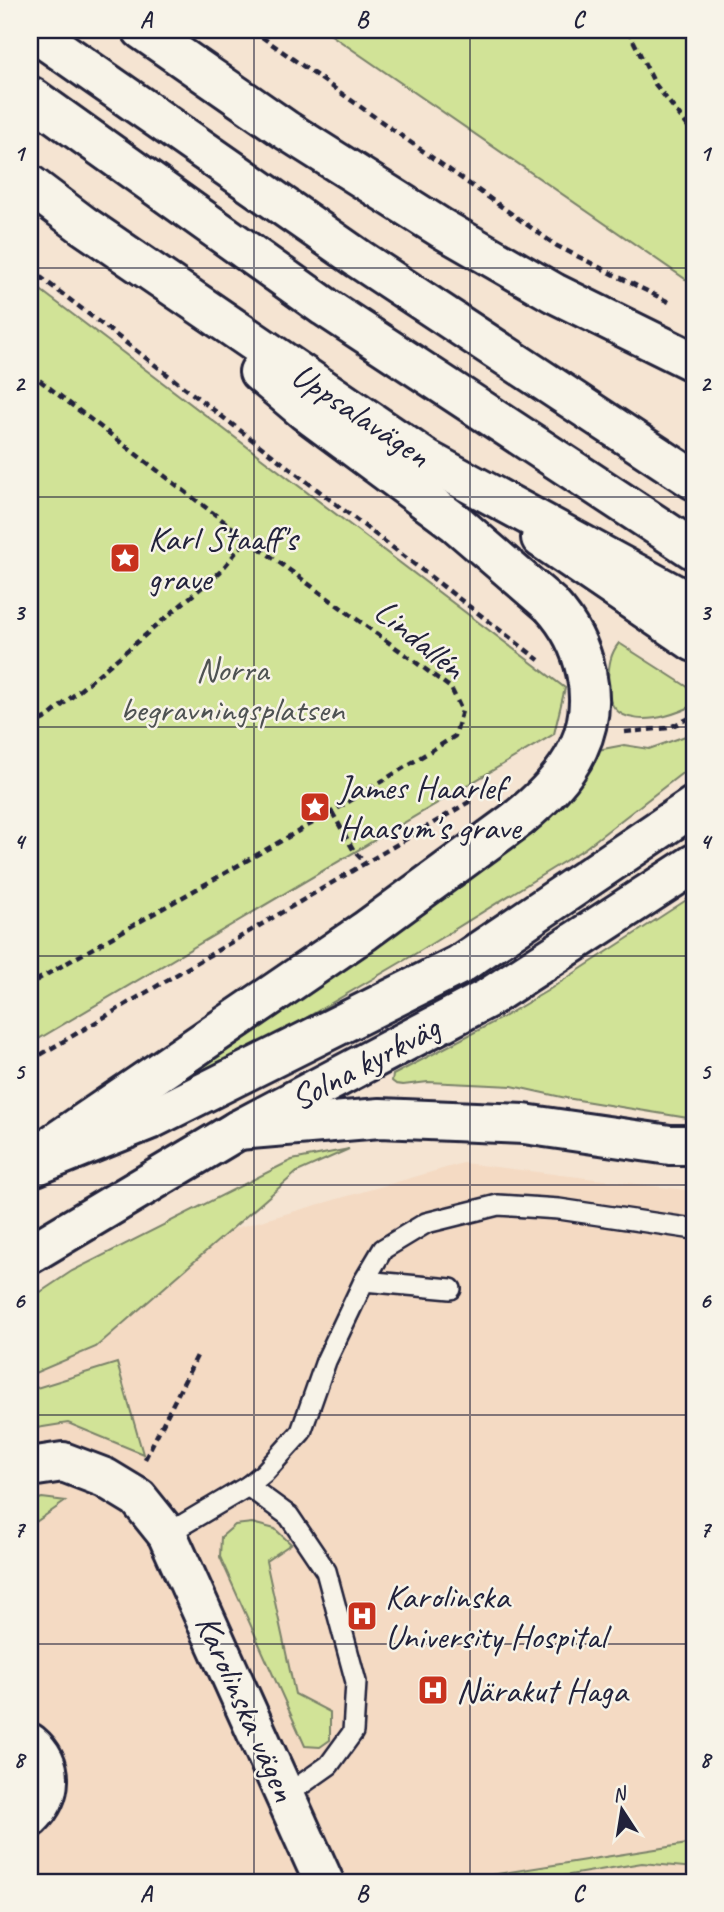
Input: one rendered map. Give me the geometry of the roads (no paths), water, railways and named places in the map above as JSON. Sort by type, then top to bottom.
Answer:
[{"type":"main road","points":[[31,30],[359,260],[694,480]]},
{"type":"main road","points":[[142,30],[286,130],[441,228],[554,293],[694,362]]},
{"type":"main road","name":"Uppsalavägen","points":[[30,96],[325,307],[694,550]]},
{"type":"main road","name":"Uppsalavägen","points":[[30,185],[83,225],[694,642]]},
{"type":"main road","points":[[30,1160],[365,931],[519,818],[535,805],[565,772],[578,750],[588,718],[588,681],[582,657],[568,626],[551,605],[456,523],[305,411],[83,225]]},
{"type":"main road","points":[[427,460],[694,605]]},
{"type":"main road","name":"Solna kyrkväg","points":[[30,1168],[149,1120],[459,965],[694,806]]},
{"type":"main road","name":"Solna kyrkväg","points":[[30,1254],[238,1130],[488,998],[694,864]]},
{"type":"main road","points":[[238,1130],[380,1118],[524,1124],[670,1145],[694,1145]]},
{"type":"main road","name":"Karolinska vägen","points":[[30,1467],[63,1462],[105,1478],[138,1498],[167,1534],[324,1882]]},
{"type":"main road","points":[[30,1744],[39,1751],[49,1782],[46,1796],[30,1818]]},
{"type":"lane","points":[[167,1534],[248,1486],[264,1473],[301,1432],[326,1361],[383,1249],[426,1223],[498,1205],[559,1209],[694,1229]]},
{"type":"lane","points":[[365,1281],[451,1289]]},
{"type":"lane","points":[[248,1486],[289,1516],[326,1571],[356,1682],[353,1732],[329,1765],[285,1796]]},
{"type":"place","name":"Karl Staaff's grave","points":[[125,558]]},
{"type":"place","name":"James Haarlef Haasum's grave","points":[[315,807]]},
{"type":"place","name":"Karolinska University Hospital","points":[[362,1616]]},
{"type":"place","name":"Närakut Haga","points":[[433,1690]]},
{"type":"park label","name":"Norra begravningsplatsen","points":[[232,689]]}]
